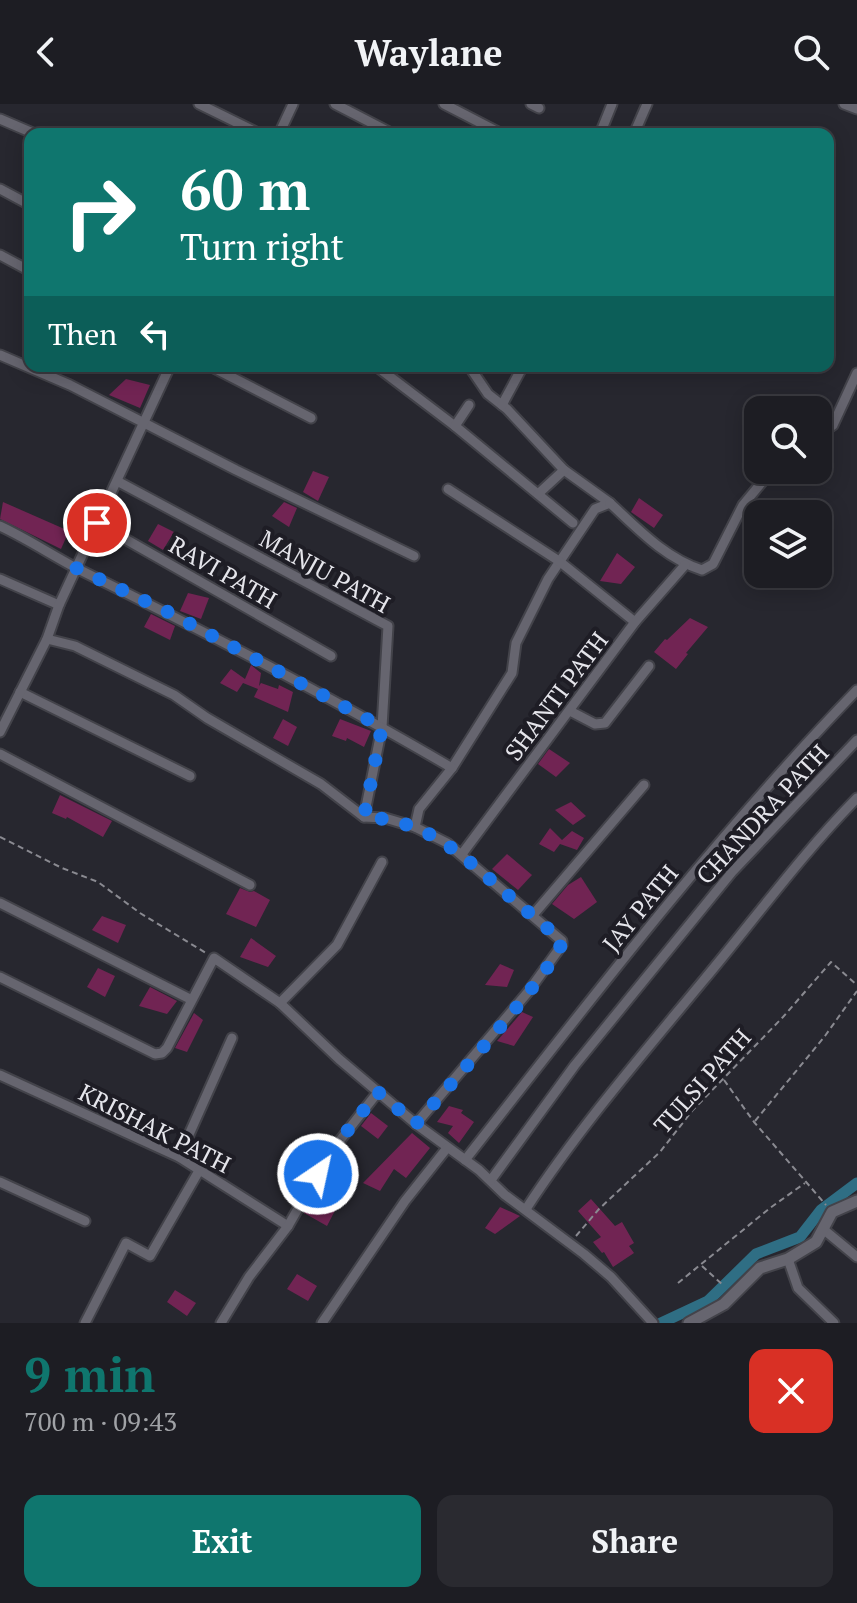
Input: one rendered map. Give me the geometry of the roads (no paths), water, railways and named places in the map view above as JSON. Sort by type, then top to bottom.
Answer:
[{"type":"street","points":[[199,104],[248,128]]},
{"type":"street","points":[[282,128],[293,104]]},
{"type":"street","points":[[335,104],[381,128]]},
{"type":"street","points":[[444,104],[490,128]]},
{"type":"street","points":[[602,128],[612,104]]},
{"type":"street","points":[[637,128],[647,104]]},
{"type":"street","points":[[844,104],[857,109]]},
{"type":"street","points":[[0,119],[24,129]]},
{"type":"street","points":[[0,189],[24,202]]},
{"type":"street","points":[[0,255],[24,268]]},
{"type":"street","points":[[0,355],[24,365]]},
{"type":"street","points":[[40,372],[414,556]]},
{"type":"street","points":[[0,732],[4,710],[20,692],[47,639],[59,605],[167,372]]},
{"type":"street","points":[[222,372],[311,418]]},
{"type":"street","points":[[384,372],[573,523]]},
{"type":"street","points":[[473,372],[488,394],[564,470],[610,503],[650,540],[685,565],[702,570],[713,564],[743,505],[760,484]]},
{"type":"street","points":[[502,405],[520,372]]},
{"type":"street","points":[[832,426],[857,373]]},
{"type":"street","points":[[455,426],[469,405]]},
{"type":"street","points":[[538,494],[564,470]]},
{"type":"street","name":"MANJU PATH","points":[[117,481],[388,626],[382,727],[364,817]]},
{"type":"street","points":[[448,489],[559,561],[635,622]]},
{"type":"street","points":[[415,827],[419,809],[452,768],[512,673],[516,643],[531,609],[559,561],[595,509],[610,503]]},
{"type":"street","name":"RAVI PATH","points":[[97,523],[331,656]]},
{"type":"street","points":[[0,526],[31,540],[76,568],[166,611],[452,768]]},
{"type":"street","name":"SHANTI PATH","points":[[462,854],[635,622],[685,565]]},
{"type":"street","points":[[0,579],[59,605]]},
{"type":"street","points":[[47,639],[75,646],[174,695],[207,718],[321,784],[364,817],[385,818],[415,827],[447,843],[562,941],[559,951],[528,992],[416,1124]]},
{"type":"street","points":[[570,711],[595,724],[605,723],[649,666]]},
{"type":"street","name":"JAY PATH","points":[[465,1160],[700,864],[857,690]]},
{"type":"street","points":[[20,692],[190,776]]},
{"type":"street","name":"CHANDRA PATH","points":[[491,1180],[575,1065],[732,872],[857,740]]},
{"type":"street","points":[[0,754],[250,885]]},
{"type":"street","points":[[533,915],[644,785]]},
{"type":"street","points":[[526,1209],[549,1173],[636,1062],[774,893],[857,798]]},
{"type":"street","points":[[280,1003],[337,945],[382,862]]},
{"type":"street","points":[[0,903],[190,999]]},
{"type":"street","points":[[0,977],[155,1054],[167,1048],[214,958],[280,1003],[416,1124],[611,1277],[653,1323]]},
{"type":"street","points":[[179,1157],[232,1038]]},
{"type":"street","name":"KRISHAK PATH","points":[[0,1075],[179,1157],[288,1226]]},
{"type":"street","points":[[221,1323],[249,1277],[288,1226],[330,1153],[378,1092]]},
{"type":"street","points":[[322,1323],[405,1201],[447,1148]]},
{"type":"street","points":[[85,1323],[126,1243],[150,1256],[200,1169]]},
{"type":"street","points":[[0,1182],[85,1221]]},
{"type":"street","points":[[689,1323],[724,1304],[760,1268],[788,1259],[816,1242],[832,1212],[857,1201]]},
{"type":"street","points":[[823,1229],[857,1257]]},
{"type":"street","points":[[788,1259],[798,1288],[834,1323]]},
{"type":"waterway","points":[[661,1323],[708,1301],[756,1254],[800,1237],[821,1210],[857,1183]]}]
